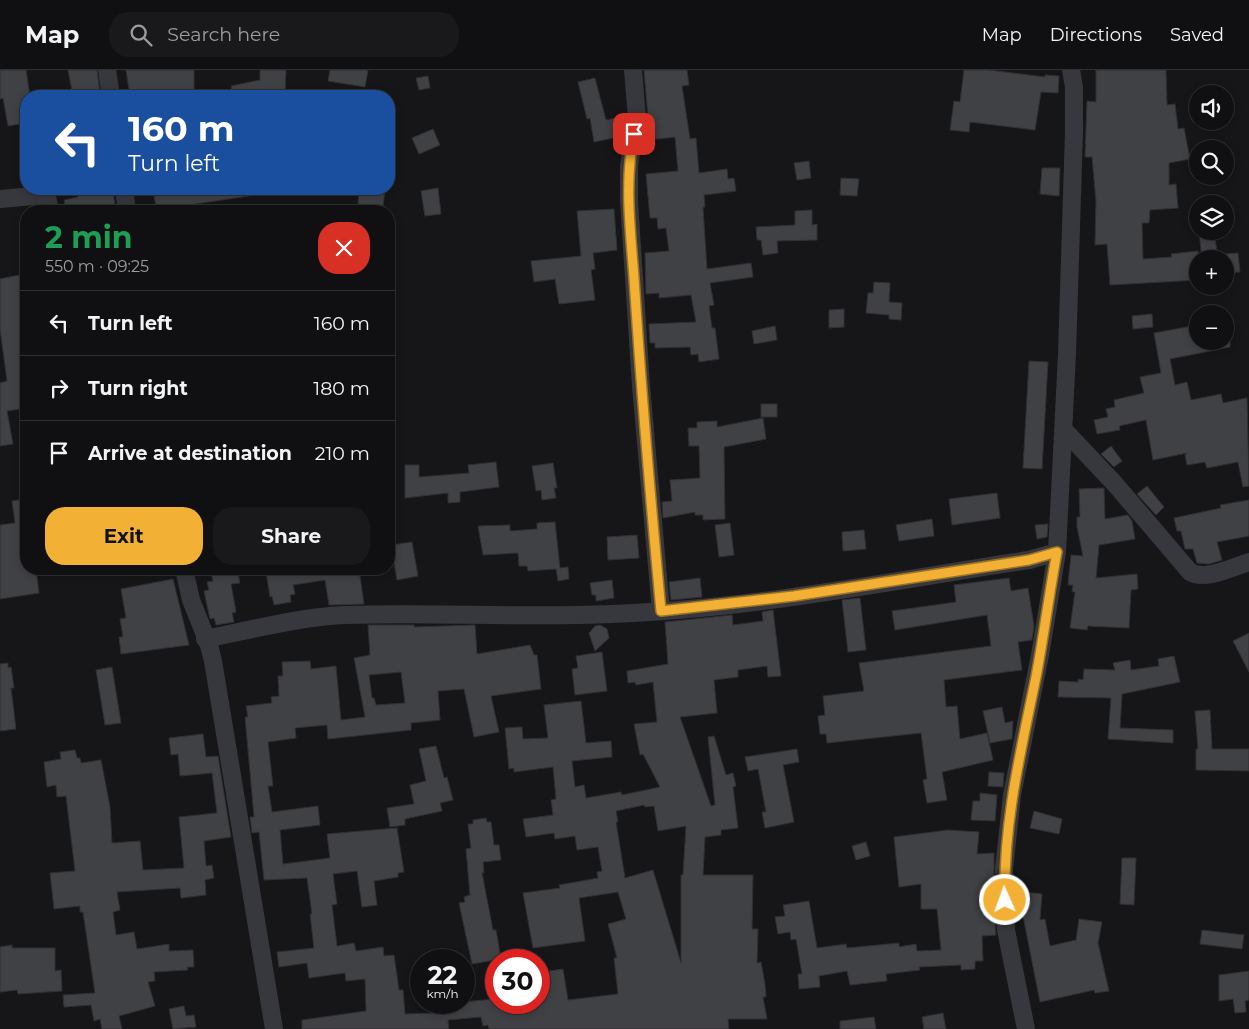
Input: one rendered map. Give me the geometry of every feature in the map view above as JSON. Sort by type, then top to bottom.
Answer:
[{"type":"street","points":[[107,70],[110,90]]},
{"type":"street","points":[[633,70],[637,118],[630,151],[629,200],[641,386],[661,611]]},
{"type":"street","points":[[1026,1029],[1006,930],[1004,869],[1012,795],[1040,656],[1057,552],[1064,430],[1074,132],[1074,87],[1070,70]]},
{"type":"street","points":[[0,199],[33,196],[48,201],[49,205]]},
{"type":"street","points":[[1064,430],[1115,484],[1190,572],[1195,575],[1217,572],[1249,562]]},
{"type":"street","points":[[205,639],[300,620],[343,615],[550,615],[661,611],[794,596],[1029,560],[1057,552]]},
{"type":"street","points":[[185,575],[191,600],[209,645],[226,726],[274,1029]]},
{"type":"building","points":[[0,70],[26,70],[29,90],[20,90],[20,124],[8,126],[3,98],[0,99]]},
{"type":"building","points":[[68,70],[97,70],[100,90],[72,90]]},
{"type":"building","points":[[126,70],[194,70],[194,90],[129,90]]},
{"type":"building","points":[[260,70],[286,70],[285,90],[232,90],[231,86],[260,80]]},
{"type":"building","points":[[330,70],[368,70],[365,87],[328,81]]},
{"type":"building","points":[[644,70],[687,70],[689,85],[682,86],[690,139],[696,138],[699,173],[727,169],[728,179],[734,178],[736,191],[704,195],[705,207],[703,207],[707,269],[751,263],[753,277],[710,283],[714,305],[709,306],[712,328],[715,328],[719,359],[699,362],[698,354],[691,355],[690,347],[655,348],[655,343],[650,343],[649,324],[696,322],[691,295],[659,298],[659,293],[646,294],[645,253],[669,251],[666,228],[658,229],[657,218],[650,218],[646,174],[678,171],[675,137],[649,140],[648,132],[645,132],[648,117]]},
{"type":"building","points":[[964,70],[989,70],[1045,77],[1045,75],[1059,76],[1058,93],[1041,92],[1035,130],[970,122],[969,132],[950,130],[954,101],[960,102]]},
{"type":"building","points":[[1096,70],[1166,70],[1167,105],[1175,104],[1178,129],[1184,128],[1189,159],[1169,163],[1169,185],[1176,184],[1178,208],[1150,210],[1149,223],[1142,223],[1143,259],[1172,257],[1171,254],[1189,252],[1189,281],[1110,285],[1107,244],[1095,245],[1096,201],[1092,157],[1085,157],[1087,101],[1096,102]]},
{"type":"building","points":[[428,76],[430,88],[419,90],[416,78]]},
{"type":"building","points":[[595,78],[606,120],[626,116],[623,136],[594,142],[590,118],[587,119],[578,82]]},
{"type":"building","points":[[433,129],[440,145],[419,154],[412,138]]},
{"type":"building","points":[[809,161],[811,178],[797,180],[794,163]]},
{"type":"building","points":[[1042,168],[1060,168],[1059,196],[1040,194]]},
{"type":"building","points":[[841,178],[859,179],[857,196],[840,195]]},
{"type":"building","points":[[438,188],[441,214],[425,216],[421,191]]},
{"type":"building","points":[[78,195],[113,195],[115,205],[65,205],[64,200],[78,197]]},
{"type":"building","points":[[359,195],[384,195],[383,205],[358,204]]},
{"type":"building","points":[[154,196],[249,196],[195,205],[156,205]]},
{"type":"building","points":[[614,209],[617,250],[593,253],[595,269],[591,270],[595,300],[559,304],[555,279],[534,282],[531,261],[581,256],[577,211]]},
{"type":"building","points":[[812,210],[812,225],[817,224],[817,240],[777,241],[778,253],[763,255],[761,240],[757,240],[756,227],[795,225],[795,211]]},
{"type":"building","points":[[1200,240],[1215,240],[1217,250],[1201,250]]},
{"type":"building","points":[[1234,253],[1238,253],[1240,272],[1234,272]]},
{"type":"building","points":[[19,275],[20,280],[20,409],[7,411],[13,444],[0,446],[0,383],[7,381],[0,329],[0,279]]},
{"type":"building","points":[[874,282],[890,283],[889,302],[902,303],[901,320],[889,319],[889,315],[866,313],[868,293],[873,293]]},
{"type":"building","points":[[844,309],[844,327],[829,328],[829,310]]},
{"type":"building","points":[[1152,314],[1153,327],[1133,329],[1132,316]]},
{"type":"building","points":[[775,326],[777,340],[754,344],[752,331]]},
{"type":"building","points":[[1189,327],[1189,350],[1215,350],[1170,359],[1175,385],[1187,382],[1191,400],[1221,394],[1223,403],[1247,398],[1249,486],[1243,487],[1238,462],[1207,468],[1205,462],[1187,465],[1185,455],[1187,453],[1153,460],[1146,420],[1119,426],[1120,430],[1097,434],[1094,420],[1108,417],[1106,409],[1115,407],[1114,400],[1144,393],[1140,377],[1161,373],[1154,333]]},
{"type":"building","points":[[1029,361],[1048,362],[1042,469],[1023,468]]},
{"type":"building","points":[[761,404],[777,404],[777,417],[761,417]]},
{"type":"building","points":[[763,418],[766,439],[724,447],[725,519],[703,520],[703,515],[695,515],[695,512],[663,518],[662,502],[672,501],[670,480],[700,478],[699,446],[689,446],[688,428],[697,428],[697,422],[717,421],[717,427]]},
{"type":"building","points":[[1111,446],[1122,461],[1114,467],[1101,454]]},
{"type":"building","points":[[496,462],[499,487],[460,492],[460,502],[448,503],[448,493],[405,498],[405,465],[419,465],[419,477],[469,473],[468,465]]},
{"type":"building","points":[[553,463],[557,488],[554,488],[556,498],[542,500],[541,490],[536,491],[532,466]]},
{"type":"building","points":[[1147,486],[1164,507],[1156,515],[1137,494]]},
{"type":"building","points":[[1104,488],[1105,519],[1128,515],[1132,521],[1135,539],[1099,545],[1096,578],[1137,574],[1138,589],[1131,590],[1129,628],[1088,626],[1087,630],[1070,628],[1075,592],[1072,592],[1073,585],[1068,585],[1071,555],[1083,556],[1077,527],[1077,517],[1080,517],[1079,489]]},
{"type":"building","points":[[997,493],[1000,518],[952,525],[949,499]]},
{"type":"building","points":[[20,500],[20,575],[37,575],[39,593],[0,599],[0,525],[15,523],[12,501]]},
{"type":"building","points":[[1249,500],[1249,536],[1217,542],[1222,560],[1209,564],[1197,563],[1193,549],[1185,549],[1181,531],[1177,531],[1174,518],[1221,508],[1220,505]]},
{"type":"building","points":[[932,519],[934,536],[899,541],[896,525]]},
{"type":"building","points":[[555,522],[560,568],[568,567],[569,579],[558,581],[556,569],[528,571],[527,566],[519,566],[518,553],[483,555],[478,526],[510,525],[510,531],[537,529],[537,523]]},
{"type":"building","points":[[730,523],[734,555],[719,557],[715,525]]},
{"type":"building","points":[[1048,524],[1047,537],[1037,539],[1035,525]]},
{"type":"building","points":[[864,530],[866,549],[843,551],[842,532]]},
{"type":"building","points":[[637,535],[639,558],[608,560],[607,537]]},
{"type":"building","points":[[412,542],[418,576],[397,580],[395,544]]},
{"type":"building","points":[[212,575],[238,575],[240,583],[231,584],[236,612],[232,613],[234,622],[216,625],[214,618],[210,619],[204,591],[209,590],[207,582],[213,581]]},
{"type":"building","points":[[266,575],[360,575],[364,604],[329,605],[325,580],[293,585],[295,594],[290,595],[291,602],[274,605],[272,596],[270,597]]},
{"type":"building","points":[[700,578],[702,597],[671,600],[669,582]]},
{"type":"building","points":[[1009,578],[1011,591],[1028,588],[1034,626],[1032,640],[1018,642],[1022,670],[944,680],[946,707],[957,706],[960,739],[987,733],[993,760],[942,772],[947,800],[927,803],[923,780],[927,779],[921,733],[827,743],[826,734],[820,734],[818,716],[825,715],[823,696],[864,691],[859,663],[991,646],[987,615],[895,630],[892,611],[956,602],[954,585]]},
{"type":"building","points":[[173,579],[189,645],[121,654],[119,637],[123,637],[120,619],[126,618],[121,589]]},
{"type":"building","points":[[612,580],[614,598],[596,601],[596,595],[592,595],[590,583]]},
{"type":"building","points":[[860,598],[866,650],[848,652],[842,600]]},
{"type":"building","points":[[773,610],[781,676],[768,677],[767,666],[738,670],[738,677],[714,680],[717,713],[680,717],[711,806],[715,805],[708,737],[714,736],[726,775],[733,773],[736,786],[733,787],[738,828],[721,830],[721,835],[705,837],[703,875],[753,875],[752,929],[758,929],[757,963],[761,962],[765,984],[766,997],[763,997],[767,1019],[728,1019],[729,1029],[489,1029],[488,1025],[483,1026],[481,1017],[448,1020],[449,1029],[302,1029],[302,1020],[366,1011],[365,979],[346,981],[345,973],[309,978],[307,963],[279,967],[277,952],[314,948],[310,914],[312,914],[307,878],[264,880],[259,832],[252,833],[250,817],[254,817],[245,717],[248,717],[246,706],[272,703],[271,697],[279,696],[278,676],[283,676],[282,662],[310,661],[311,669],[336,666],[341,720],[365,717],[354,658],[370,655],[368,625],[414,625],[414,627],[475,625],[477,654],[530,645],[534,655],[537,655],[541,689],[491,696],[499,732],[474,737],[464,689],[438,691],[440,720],[411,723],[411,730],[328,739],[327,725],[295,728],[296,738],[268,742],[273,786],[268,786],[272,812],[318,806],[320,825],[280,830],[283,864],[330,858],[327,834],[397,828],[404,872],[398,873],[398,877],[374,881],[377,905],[362,907],[357,871],[333,874],[337,904],[332,905],[337,946],[354,943],[356,951],[383,947],[384,956],[394,955],[399,990],[403,990],[405,1014],[475,1014],[475,1001],[485,1000],[485,1014],[550,1014],[550,971],[563,969],[568,1000],[618,994],[614,958],[617,958],[608,924],[626,919],[618,892],[579,898],[585,941],[533,948],[523,893],[560,888],[559,885],[598,878],[597,872],[602,871],[598,847],[577,850],[575,836],[555,839],[554,833],[526,837],[523,819],[553,815],[551,800],[556,799],[553,767],[514,772],[514,768],[509,769],[505,728],[522,727],[523,739],[548,738],[544,705],[581,701],[586,743],[611,741],[612,757],[572,761],[575,787],[584,785],[586,798],[621,792],[622,795],[660,787],[643,754],[640,755],[634,724],[657,722],[653,682],[636,685],[635,682],[628,683],[627,671],[668,664],[665,622],[732,615],[733,625],[763,621],[762,612]],"holes":[[[401,672],[405,703],[376,705],[374,698],[372,698],[369,675]],[[644,805],[645,807],[654,806],[658,831],[686,826],[683,875],[681,875],[681,963],[653,870],[625,878],[616,811]]]},
{"type":"building","points":[[600,625],[607,629],[609,638],[595,651],[589,633],[595,626]]},
{"type":"building","points":[[1249,633],[1249,672],[1233,641]]},
{"type":"building","points":[[602,652],[607,691],[575,695],[572,669],[578,668],[576,656]]},
{"type":"building","points":[[1174,656],[1180,682],[1122,694],[1120,728],[1173,730],[1173,743],[1108,739],[1111,698],[1058,697],[1059,681],[1078,682],[1078,679],[1083,680],[1084,669],[1115,670],[1113,663],[1130,660],[1131,670],[1159,666],[1158,659]]},
{"type":"building","points":[[8,663],[8,668],[11,667],[14,688],[11,688],[16,729],[0,731],[0,664]]},
{"type":"building","points":[[112,667],[121,723],[105,725],[96,670]]},
{"type":"building","points":[[1002,707],[1005,723],[1013,721],[1012,739],[990,743],[983,711]]},
{"type":"building","points":[[1210,710],[1212,749],[1249,749],[1249,771],[1196,770],[1196,749],[1198,749],[1195,711]]},
{"type":"building","points":[[203,734],[206,757],[218,756],[231,837],[204,841],[206,866],[212,865],[214,878],[205,880],[206,895],[181,898],[180,888],[117,892],[120,910],[113,912],[116,935],[134,932],[137,949],[169,944],[169,951],[193,950],[194,967],[187,967],[188,970],[154,972],[155,981],[148,982],[155,1006],[119,1016],[122,1029],[102,1029],[100,1019],[94,1021],[91,1005],[64,1007],[63,995],[95,993],[83,912],[80,912],[80,906],[54,909],[50,873],[75,871],[66,796],[57,797],[56,785],[47,787],[44,762],[61,759],[60,752],[75,750],[77,758],[80,758],[81,763],[101,760],[110,807],[112,843],[140,841],[143,870],[184,868],[179,817],[217,813],[212,773],[180,776],[178,754],[171,755],[169,738]]},
{"type":"building","points":[[436,746],[444,778],[447,777],[453,800],[440,803],[442,811],[405,819],[405,825],[390,827],[387,808],[414,804],[410,785],[426,781],[419,749]]},
{"type":"building","points":[[797,749],[799,762],[783,765],[794,822],[765,828],[762,812],[766,812],[758,769],[748,771],[745,757]]},
{"type":"building","points":[[989,772],[1004,773],[1003,787],[988,786]]},
{"type":"building","points":[[980,793],[997,795],[995,821],[971,820],[973,801],[980,801]]},
{"type":"building","points":[[1034,811],[1062,819],[1059,834],[1030,828]]},
{"type":"building","points":[[486,818],[487,822],[491,822],[494,845],[499,845],[501,860],[483,862],[484,873],[482,873],[493,930],[496,930],[499,949],[485,949],[485,962],[475,963],[475,949],[469,949],[459,903],[465,902],[464,897],[470,895],[466,849],[471,848],[468,824],[473,824],[473,820]]},
{"type":"building","points":[[948,830],[979,832],[977,854],[994,853],[994,880],[986,880],[988,911],[994,911],[996,935],[982,936],[983,961],[975,961],[975,969],[961,970],[961,965],[919,967],[920,970],[886,974],[887,981],[850,985],[847,971],[819,976],[820,987],[799,989],[798,974],[802,974],[796,939],[791,940],[790,932],[778,934],[775,917],[785,916],[783,905],[809,901],[817,948],[846,944],[847,948],[899,943],[899,947],[916,944],[917,951],[941,950],[937,909],[921,909],[921,884],[899,887],[894,837]]},
{"type":"building","points":[[866,842],[870,856],[856,860],[852,846]]},
{"type":"building","points":[[1122,858],[1136,858],[1134,905],[1120,904]]},
{"type":"building","points":[[1025,892],[1042,894],[1040,920],[1045,919],[1050,946],[1076,940],[1079,919],[1102,922],[1098,943],[1109,991],[1095,993],[1094,990],[1040,1002],[1023,916]]},
{"type":"building","points":[[1202,930],[1244,935],[1242,949],[1200,944]]},
{"type":"building","points":[[12,945],[12,948],[55,948],[55,971],[61,970],[62,991],[18,994],[17,990],[0,992],[0,947]]},
{"type":"building","points":[[1249,971],[1249,1000],[1245,1001],[1246,1012],[1235,1013],[1233,999],[1219,1001],[1219,975]]},
{"type":"building","points":[[184,1006],[186,1016],[194,1015],[196,1027],[173,1029],[169,1009]]},
{"type":"building","points":[[943,1013],[946,1029],[924,1029],[922,1017]]},
{"type":"building","points":[[874,1017],[876,1029],[840,1029],[840,1021]]},
{"type":"route","points":[[634,134],[628,166],[629,200],[641,386],[661,611],[794,596],[1029,560],[1057,552],[1040,656],[1012,795],[1004,869],[1005,900]]}]
